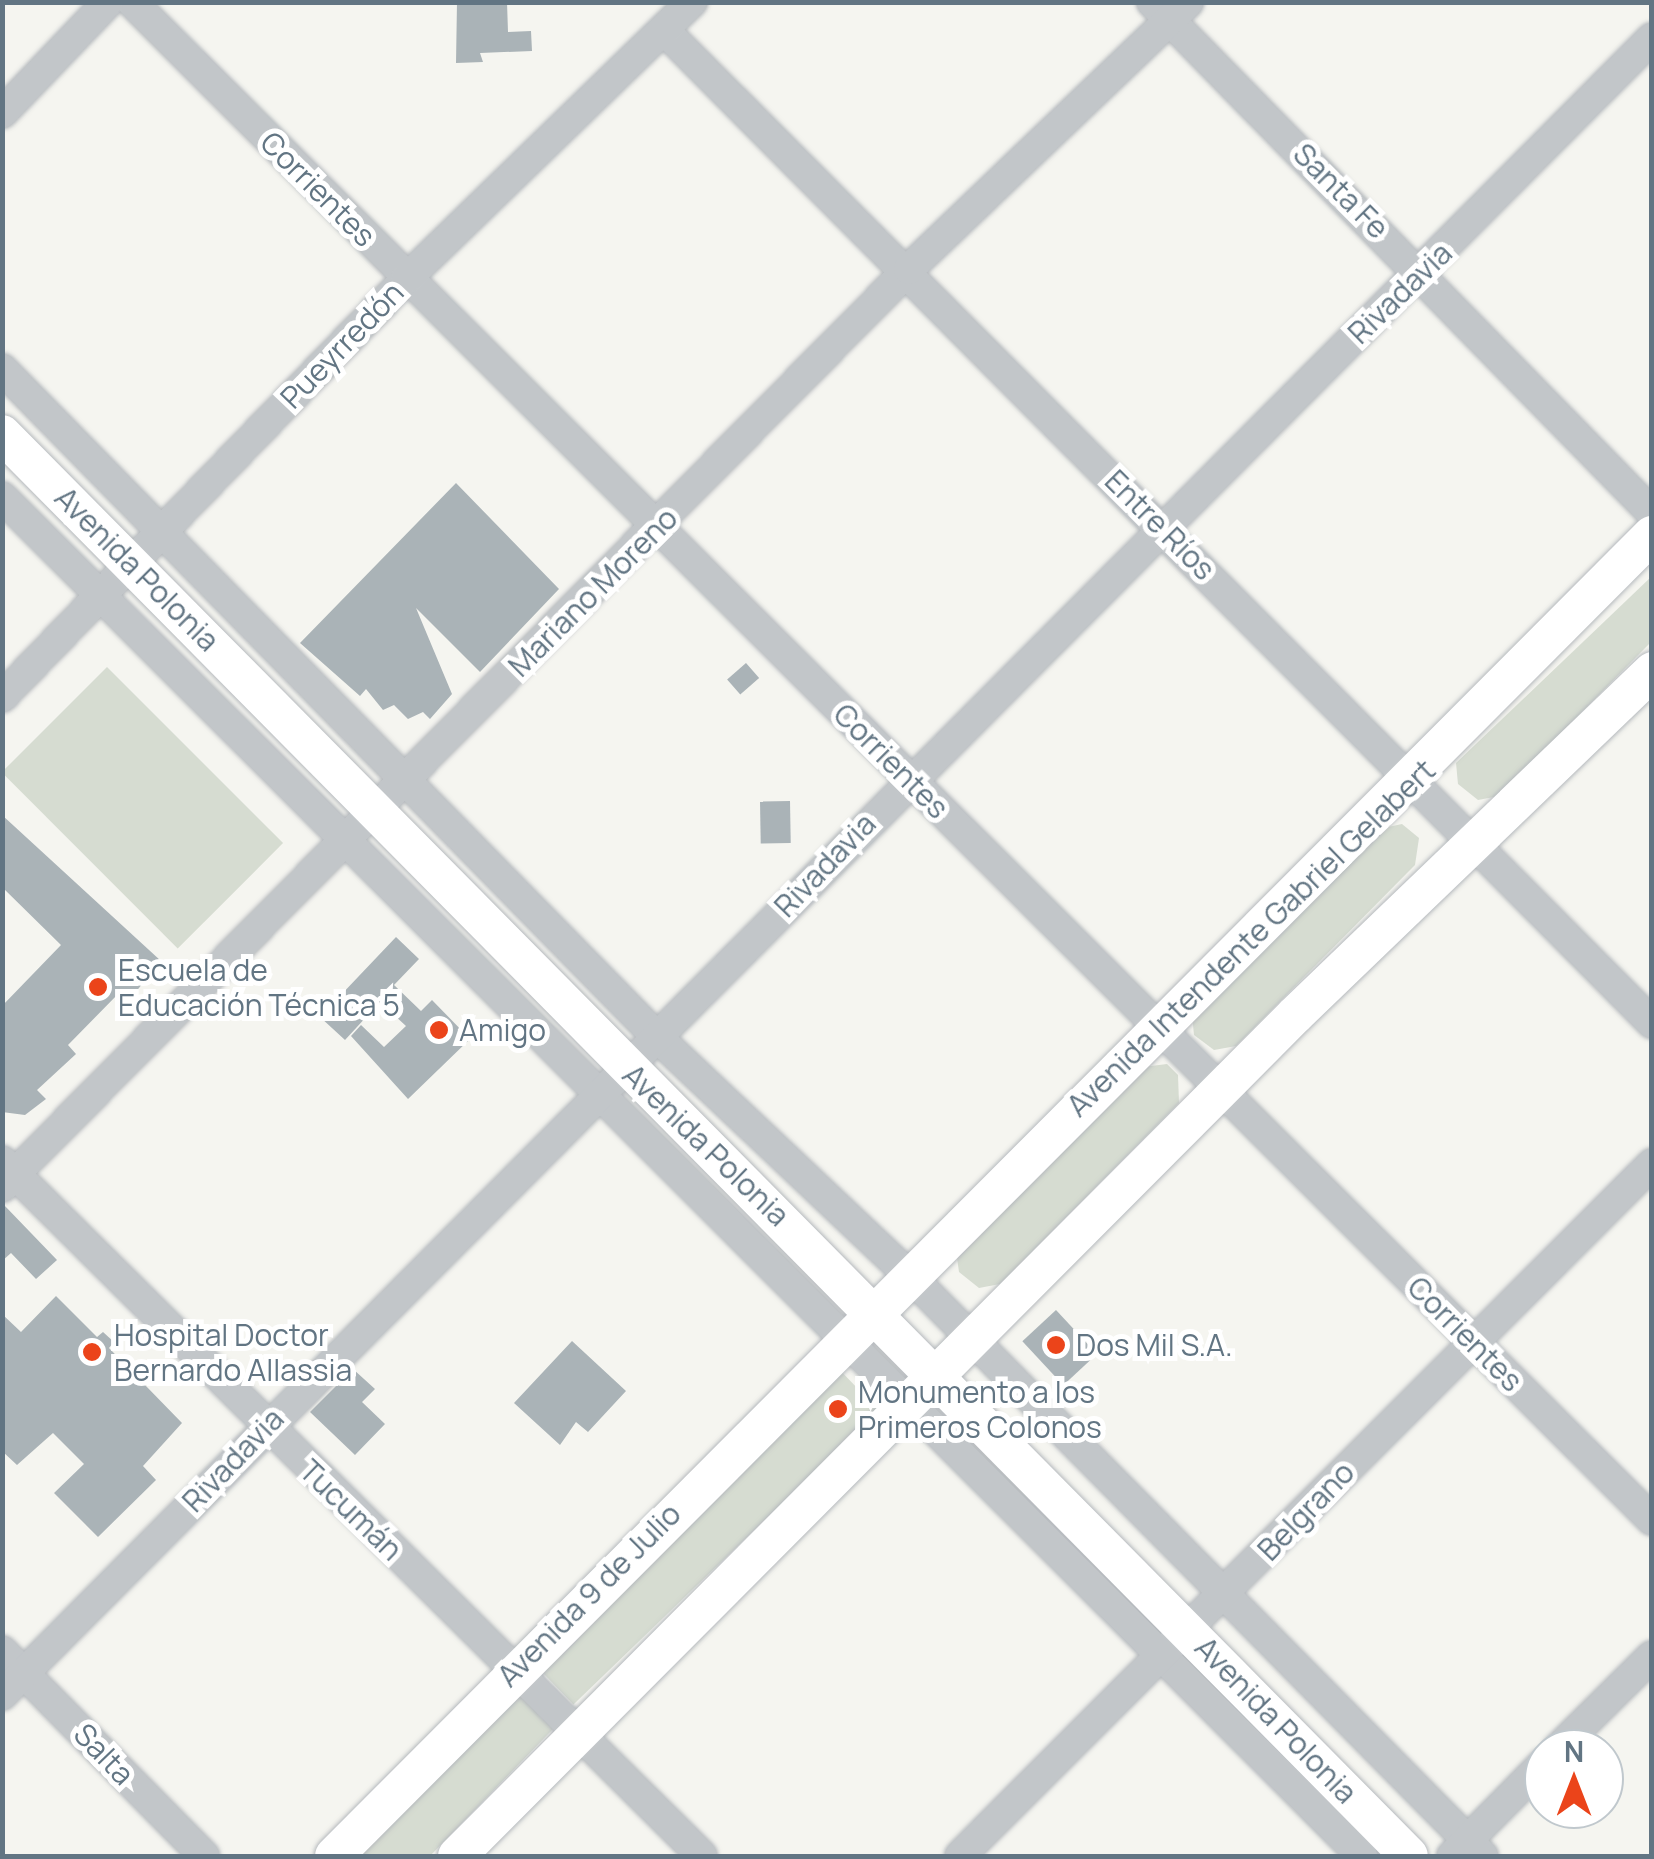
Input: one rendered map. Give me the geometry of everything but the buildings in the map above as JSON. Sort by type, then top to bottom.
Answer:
[{"type":"main road","name":"Avenida Polonia","points":[[2,434],[377,810],[624,1066],[873,1310],[925,1390],[1188,1630],[1409,1856]]},
{"type":"main road","name":"Avenida Intendente Gabriel Gelabert","points":[[845,1336],[1413,780],[1652,535]]},
{"type":"main road","points":[[457,1856],[975,1341],[1221,1088],[1652,672]]},
{"type":"main road","name":"Avenida 9 de Julio","points":[[334,1856],[845,1336]]},
{"type":"street","points":[[2,114],[108,2]]},
{"type":"street","name":"Corrientes","points":[[132,2],[1652,1520]]},
{"type":"street","name":"Pueyrredón","points":[[2,697],[105,597],[161,532],[407,278],[692,2]]},
{"type":"street","name":"Mariano Moreno","points":[[7,1174],[350,840],[405,779],[1170,8]]},
{"type":"street","name":"Santa Fe","points":[[1170,8],[1652,513]]},
{"type":"street","name":"Entre Ríos","points":[[664,30],[909,269],[1652,1023]]},
{"type":"street","name":"Rivadavia","points":[[2,1694],[14,1662],[266,1426],[1160,525],[1422,273],[1652,38]]},
{"type":"street","points":[[2,370],[656,1037],[910,1276],[1226,1593],[1467,1851],[1524,1786]]},
{"type":"street","name":"Avenida Polonia","points":[[2,497],[350,840],[595,1093],[845,1336],[925,1390],[1159,1657],[1362,1856]]},
{"type":"street","name":"Belgrano","points":[[960,1856],[1652,1164]]},
{"type":"street","name":"Tucumán","points":[[7,1174],[702,1856]]},
{"type":"street","points":[[1578,1729],[1652,1656]]},
{"type":"street","name":"Salta","points":[[14,1662],[204,1856]]},
{"type":"shaded area","points":[[1651,577],[1651,642],[1499,796],[1478,800],[1458,784],[1456,763]]},
{"type":"shaded area","points":[[107,667],[283,843],[178,948],[2,773]]},
{"type":"shaded area","points":[[1402,824],[1419,838],[1415,865],[1236,1046],[1214,1050],[1194,1035],[1192,1014],[1379,829]]},
{"type":"shaded area","points":[[1167,1064],[1178,1075],[1179,1103],[1000,1284],[979,1288],[959,1272],[956,1251],[1143,1067]]},
{"type":"shaded area","points":[[834,1364],[878,1410],[573,1705],[529,1659]]},
{"type":"shaded area","points":[[515,1687],[553,1729],[430,1856],[348,1856]]},
{"type":"place","name":"Escuela de Educación Técnica 5","points":[[98,987]]},
{"type":"place","name":"Amigo","points":[[439,1030]]},
{"type":"place","name":"Dos Mil S.A.","points":[[1056,1345]]},
{"type":"place","name":"Hospital Doctor Bernardo Allassia","points":[[92,1352]]},
{"type":"place","name":"Monumento a los Primeros Colonos","points":[[838,1409]]}]
